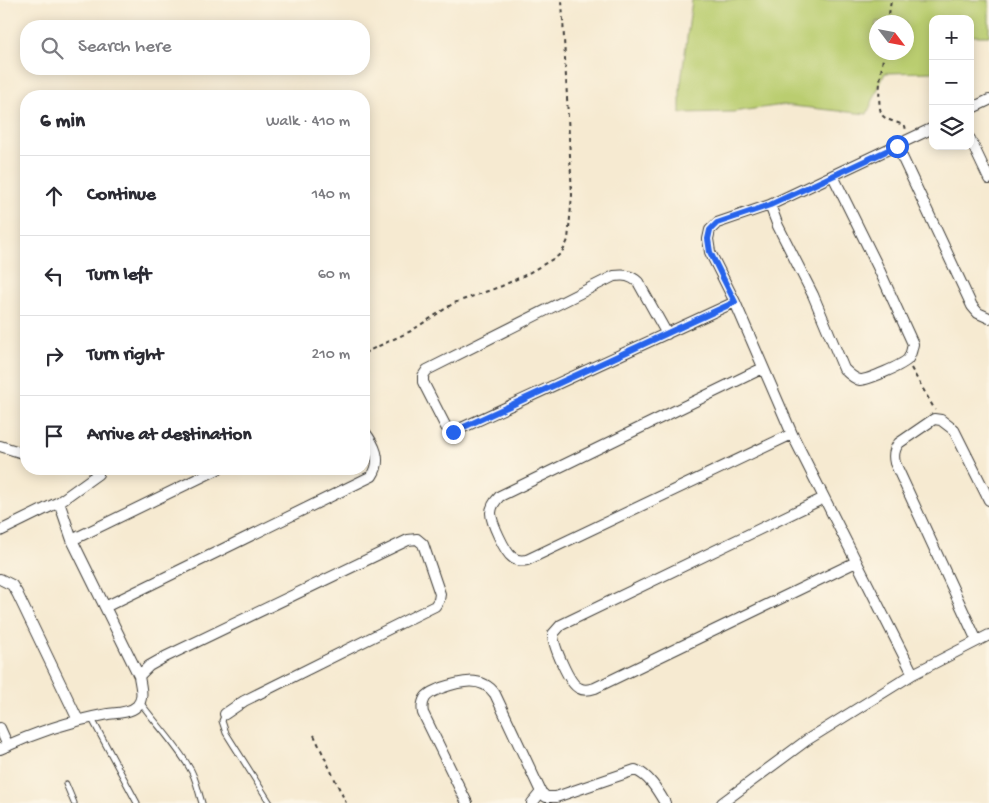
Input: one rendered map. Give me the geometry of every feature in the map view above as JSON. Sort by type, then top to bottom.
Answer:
[{"type":"street","points":[[974,107],[989,100]]},
{"type":"street","points":[[913,674],[792,434],[735,302],[710,252],[708,239],[710,230],[717,223],[770,205],[929,130]]},
{"type":"street","points":[[901,144],[972,306],[978,313],[989,318]]},
{"type":"street","points":[[974,147],[989,179]]},
{"type":"street","points":[[770,205],[778,226],[813,295],[844,369],[860,380],[870,378],[907,360],[913,344],[833,176]]},
{"type":"street","points":[[667,334],[638,282],[632,277],[624,275],[614,276],[427,370],[422,376],[423,382],[446,427],[453,432],[667,334],[735,302]]},
{"type":"street","points":[[763,368],[500,496],[495,502],[491,515],[498,534],[512,557],[521,561],[527,560],[792,434]]},
{"type":"street","points":[[978,641],[895,463],[895,448],[899,443],[934,419],[941,420],[954,430],[989,500]]},
{"type":"street","points":[[105,607],[367,479],[375,471],[378,460],[375,448],[370,440]]},
{"type":"street","points":[[0,446],[20,452]]},
{"type":"street","points":[[0,531],[59,502],[97,475]]},
{"type":"street","points":[[72,540],[206,475]]},
{"type":"street","points":[[824,498],[561,625],[553,634],[553,641],[564,666],[577,688],[588,690],[595,688],[856,562]]},
{"type":"street","points":[[0,728],[4,747],[78,720],[127,711],[137,707],[142,696],[139,676],[72,540],[59,502]]},
{"type":"street","points":[[139,676],[149,666],[165,657],[400,544],[413,538],[423,544],[440,594],[435,606],[244,701],[225,714]]},
{"type":"street","points":[[0,579],[12,585],[17,593],[78,720]]},
{"type":"street","points":[[722,803],[807,740],[913,674],[989,635]]},
{"type":"street","points":[[467,803],[423,713],[422,706],[424,699],[430,692],[466,680],[484,684],[490,687],[495,694],[541,792],[546,797],[556,797],[635,770],[652,784],[665,803]]},
{"type":"street","points":[[532,803],[541,792]]},
{"type":"lane","points":[[140,702],[154,721],[168,735],[190,768],[202,803]]},
{"type":"lane","points":[[225,714],[222,721],[226,733],[270,803]]},
{"type":"lane","points":[[91,717],[137,803]]},
{"type":"lane","points":[[66,784],[74,803]]},
{"type":"path","points":[[370,350],[411,331],[454,303],[502,286],[527,274],[558,256],[564,249],[568,240],[568,221],[572,195],[562,0]]},
{"type":"path","points":[[889,15],[891,0]]},
{"type":"path","points":[[883,60],[880,106],[884,117],[905,126],[906,133],[901,144]]},
{"type":"path","points":[[907,360],[941,420]]},
{"type":"path","points":[[314,735],[346,803]]},
{"type":"green space","points":[[692,0],[989,0],[989,36],[974,36],[974,15],[929,15],[929,72],[885,73],[867,114],[783,105],[733,112],[680,113],[680,90]]},
{"type":"route","points":[[453,432],[735,302],[710,252],[708,239],[710,230],[717,223],[770,205],[897,146]]}]
